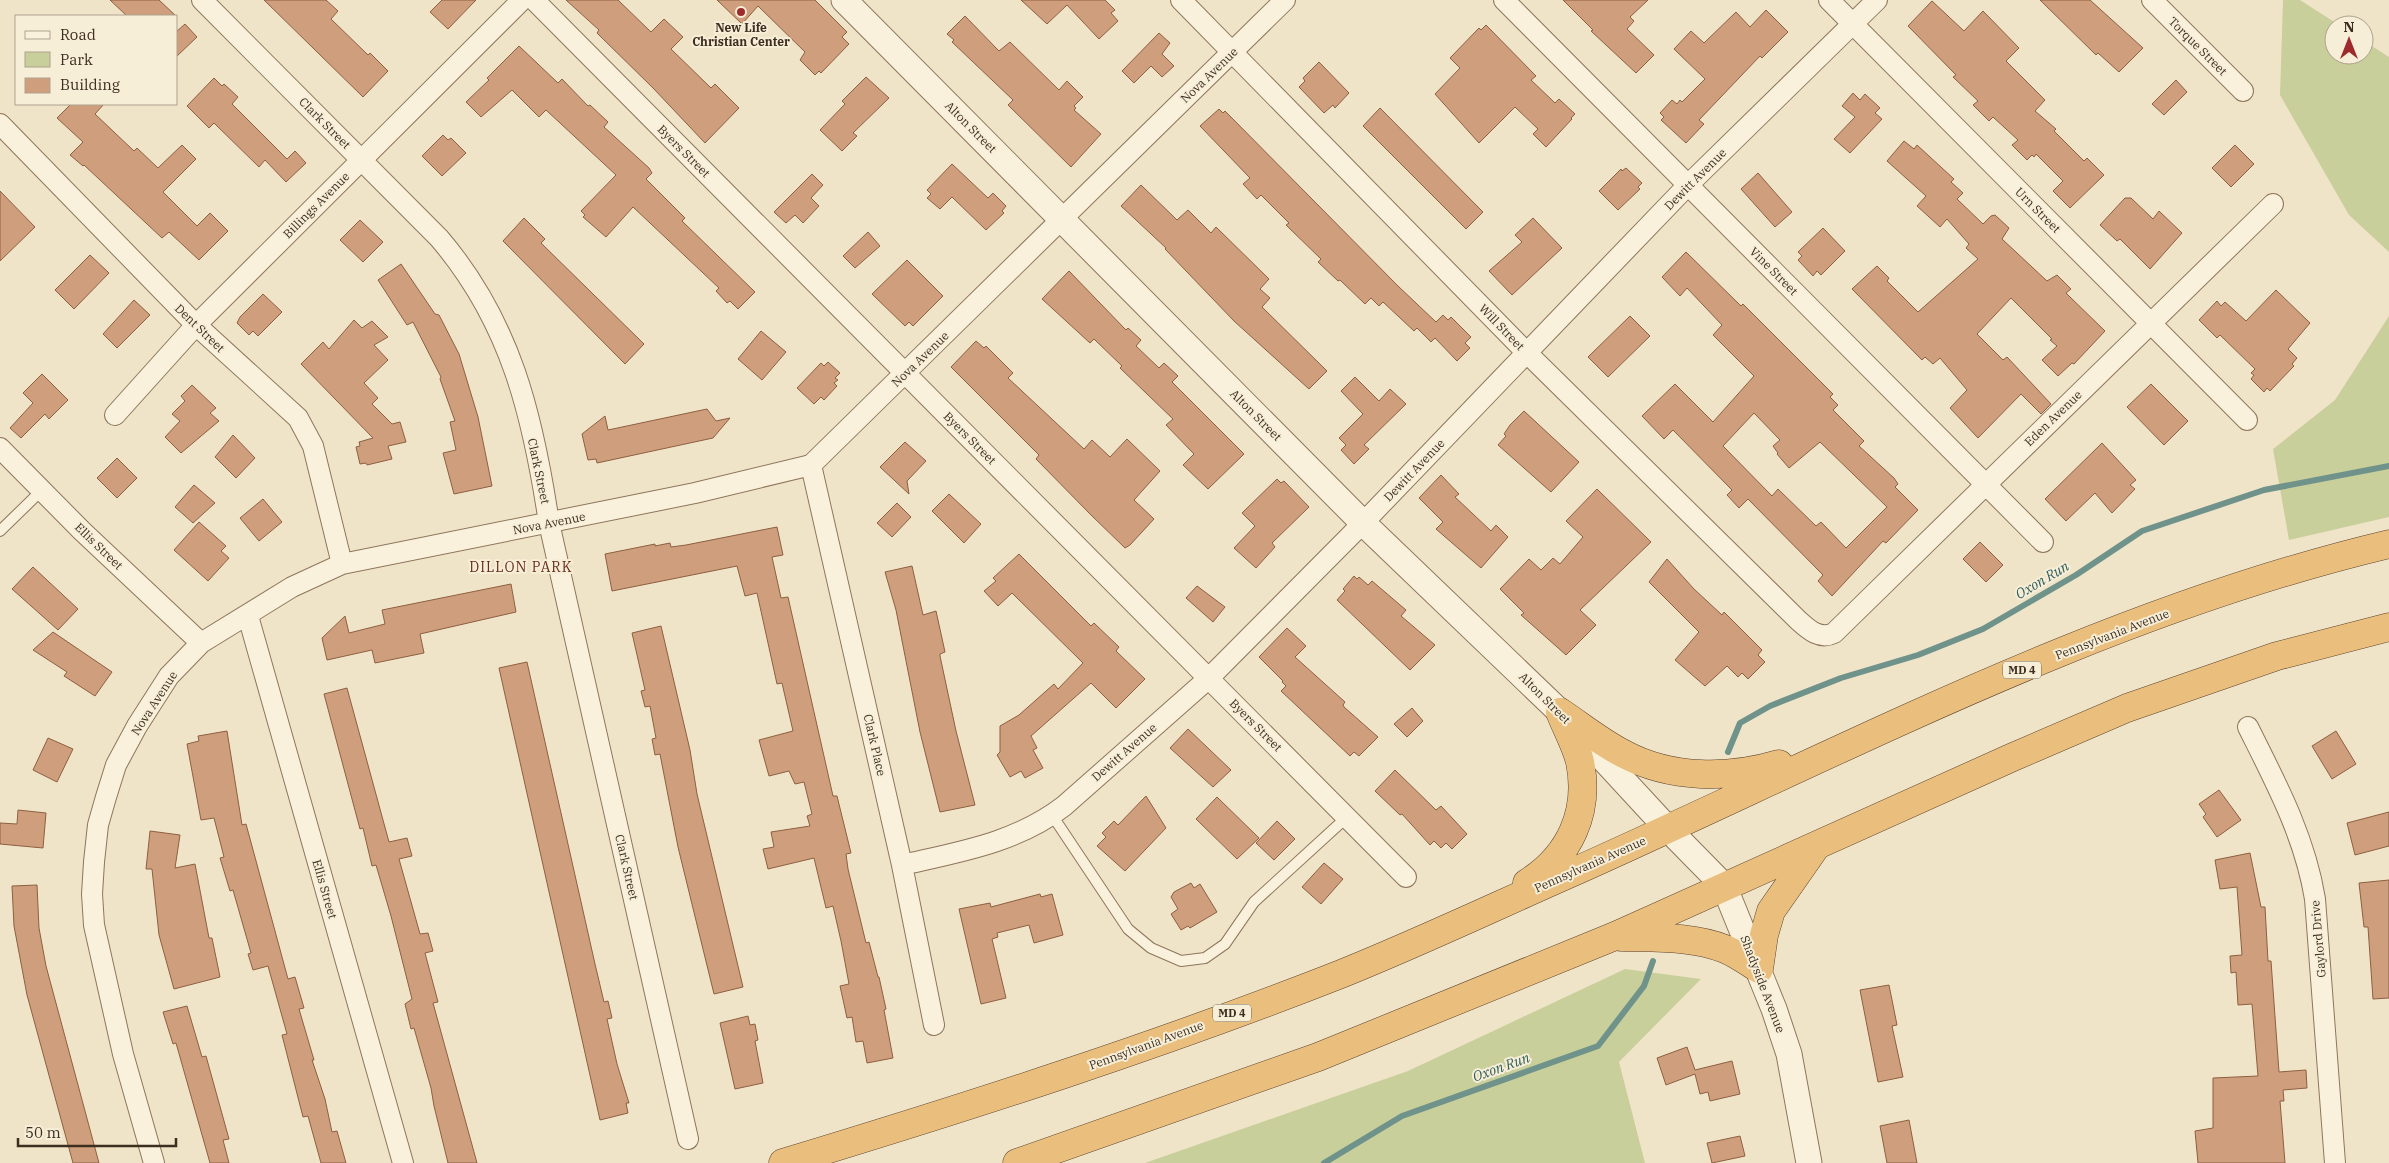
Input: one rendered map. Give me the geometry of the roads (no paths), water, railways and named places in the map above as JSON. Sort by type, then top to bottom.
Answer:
[{"type":"highway","name":"Pennsylvania Avenue","points":[[783,1163],[1066,1074],[1342,973],[1668,830],[1969,691],[2113,632],[2189,605],[2326,559],[2389,544]]},
{"type":"highway","points":[[1017,1163],[1318,1057],[1615,936],[1724,886],[1817,847],[2013,757],[2127,708],[2277,656],[2389,627]]},
{"type":"highway","points":[[1560,712],[1624,754],[1638,760],[1681,772],[1721,775],[1761,770],[1783,763],[1852,733],[1969,691]]},
{"type":"highway","points":[[1471,917],[1545,872],[1564,848],[1575,828],[1583,805],[1579,760],[1560,712]]},
{"type":"highway","points":[[1615,936],[1675,938],[1698,942],[1726,949],[1758,969],[1771,910],[1817,847]]},
{"type":"street","name":"Clark Street","points":[[202,0],[439,238],[463,267],[482,296],[511,356],[542,476],[549,523],[688,1139]]},
{"type":"street","name":"Billings Avenue","points":[[115,415],[196,325],[522,0]]},
{"type":"street","name":"Byers Street","points":[[534,0],[1406,877]]},
{"type":"street","name":"Alton Street","points":[[844,0],[1363,523],[1560,712],[1668,830]]},
{"type":"street","name":"Will Street","points":[[1181,0],[1527,353],[1809,630],[1820,635],[1834,633]]},
{"type":"street","name":"Nova Avenue","points":[[154,1163],[123,1054],[94,925],[92,894],[94,862],[98,825],[116,765],[137,726],[169,676],[201,642],[248,616],[292,587],[342,564],[695,493],[811,465],[1285,0]]},
{"type":"street","name":"Vine Street","points":[[1504,0],[2043,542]]},
{"type":"street","name":"Urn Street","points":[[1829,0],[2247,420]]},
{"type":"street","name":"Dewitt Avenue","points":[[902,865],[1005,840],[1052,815],[1208,678],[1363,523],[1688,185],[1877,0]]},
{"type":"street","name":"Torque Street","points":[[2152,0],[2243,91]]},
{"type":"street","name":"Dent Street","points":[[0,124],[196,325],[298,418],[314,446],[342,564]]},
{"type":"street","name":"Eden Avenue","points":[[1834,633],[2273,204]]},
{"type":"street","name":"Ellis Street","points":[[0,448],[201,642]]},
{"type":"street","name":"Clark Place","points":[[811,465],[902,865],[934,1025]]},
{"type":"street","name":"Ellis Street","points":[[248,616],[403,1163]]},
{"type":"street","name":"Gaylord Drive","points":[[2248,727],[2292,816],[2310,870],[2315,899],[2336,1163]]},
{"type":"street","name":"Shadyside Avenue","points":[[1668,830],[1724,886],[1758,969],[1789,1054],[1809,1163]]},
{"type":"lane","points":[[0,531],[42,490]]},
{"type":"lane","points":[[1052,815],[1128,929],[1151,948],[1181,960],[1205,958],[1226,944],[1254,902],[1347,817]]},
{"type":"waterway","name":"Oxon Run","points":[[1728,752],[1740,723],[1770,706],[1841,678],[1918,655],[1983,629],[2076,575],[2142,531],[2264,490],[2389,466]]},
{"type":"waterway","name":"Oxon Run","points":[[1324,1163],[1402,1116],[1598,1046],[1644,986],[1653,961]]},
{"type":"place","name":"New Life Christian Center","points":[[741,12]]},
{"type":"district","name":"DILLON PARK","points":[[521,567]]}]
